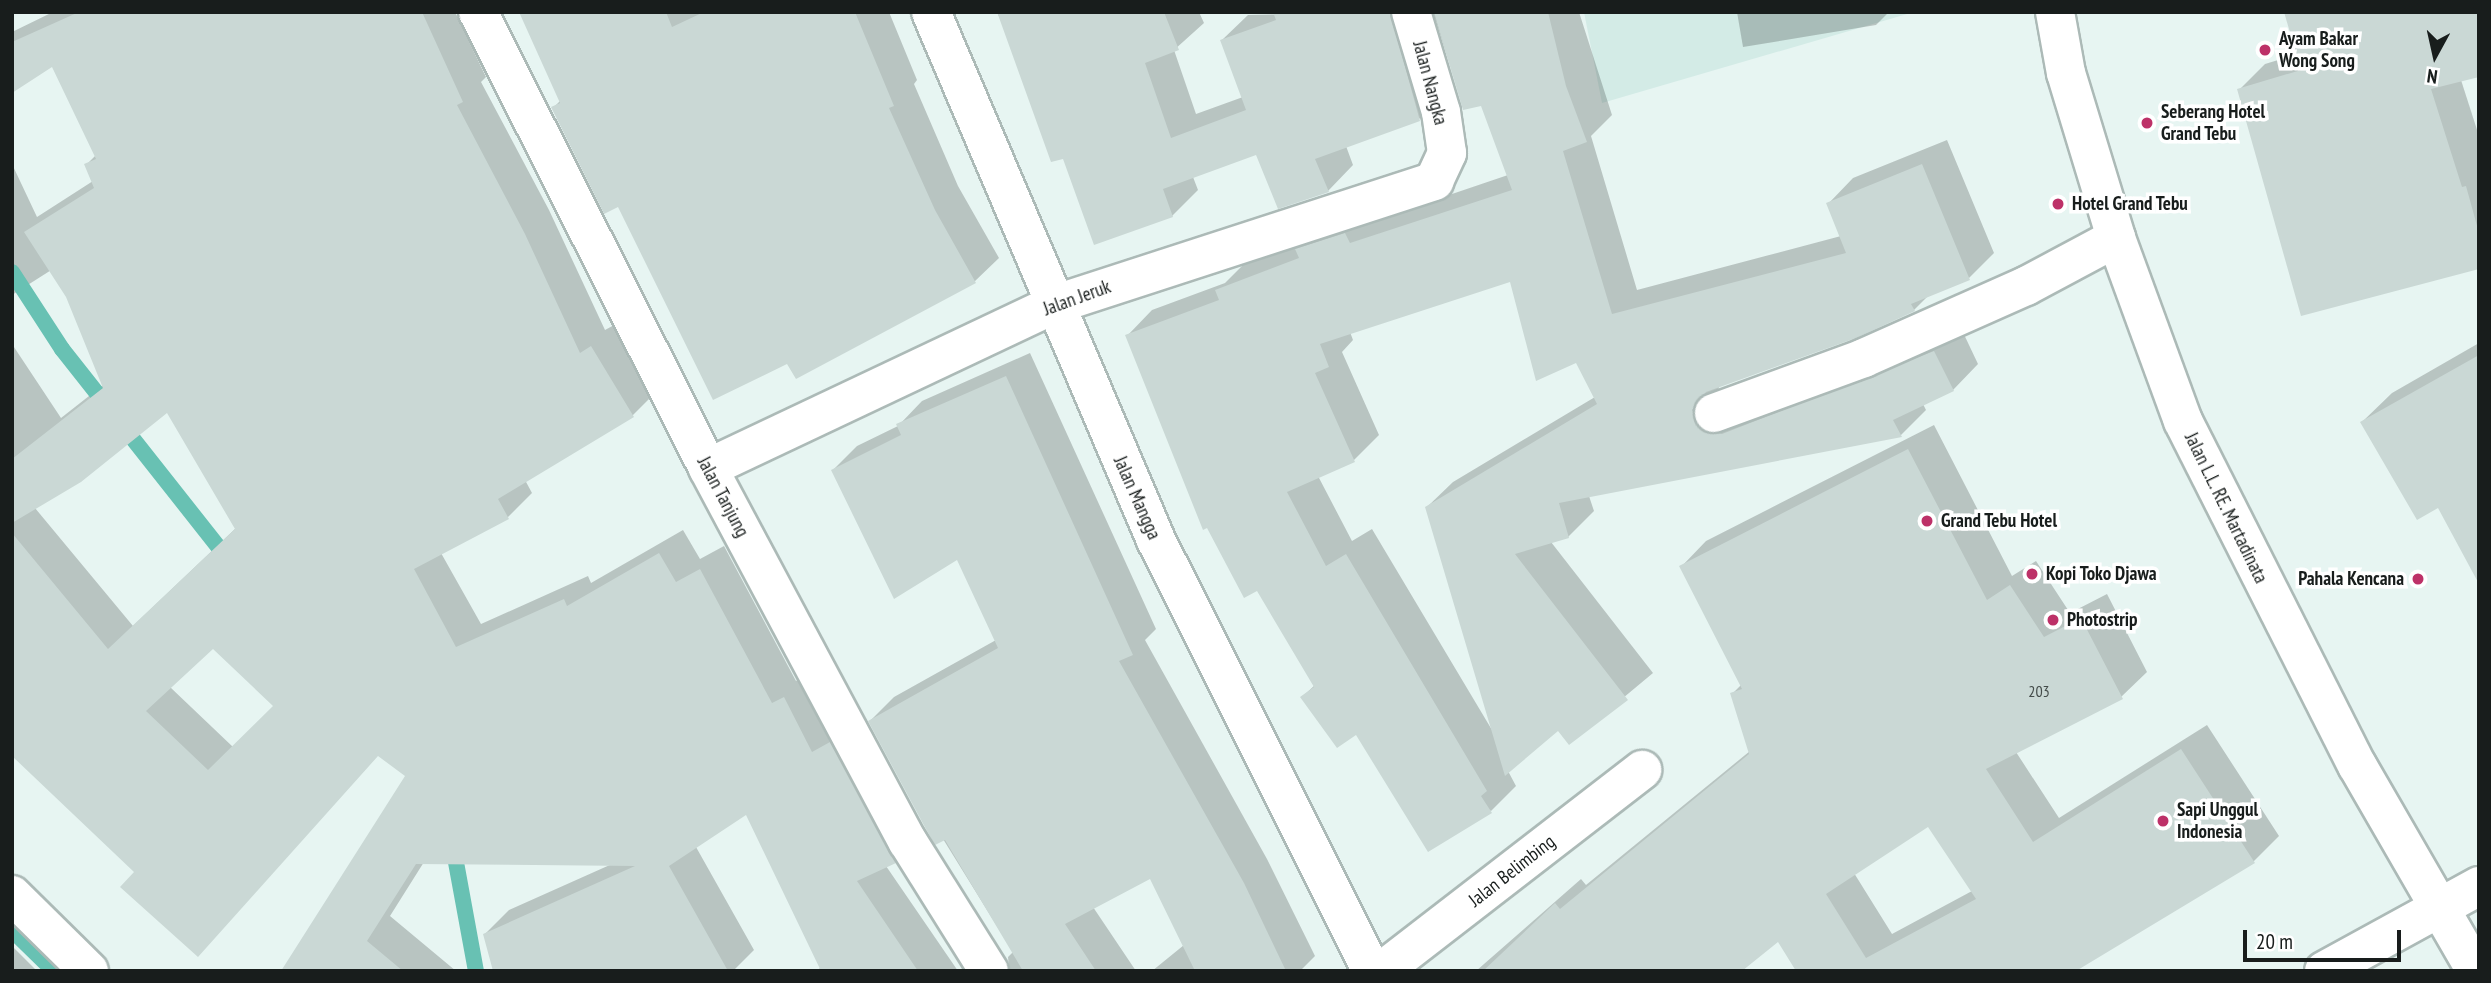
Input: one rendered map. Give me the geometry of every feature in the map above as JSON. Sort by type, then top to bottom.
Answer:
[{"type":"street","name":"Jalan Tanjung","points":[[478,12],[708,468],[908,842],[989,971]]},
{"type":"street","name":"Jalan Mangga","points":[[931,12],[1052,305],[1156,540],[1372,971]]},
{"type":"street","name":"Jalan Nangka","points":[[1411,12],[1441,112],[1447,153]]},
{"type":"street","name":"Jalan L.L. RE. Martadinata","points":[[2055,12],[2066,73],[2116,238],[2183,421],[2357,765],[2476,971]]},
{"type":"street","name":"Jalan Jeruk","points":[[708,468],[1052,305],[1434,181],[1447,153]]},
{"type":"street","points":[[1714,413],[1864,358],[2026,286],[2116,238]]},
{"type":"street","name":"Jalan Belimbing","points":[[1382,971],[1642,770]]},
{"type":"street","points":[[2324,971],[2479,886]]},
{"type":"street","points":[[12,895],[89,971]]},
{"type":"shaded area","points":[[1584,12],[1914,12],[1602,103]]},
{"type":"building","points":[[79,12],[422,12],[463,102],[457,105],[525,234],[580,353],[591,346],[634,417],[498,499],[509,519],[414,569],[456,647],[564,599],[567,606],[659,553],[676,582],[700,569],[772,703],[784,697],[812,752],[830,742],[896,863],[857,881],[918,971],[821,971],[746,815],[669,866],[728,971],[493,971],[483,934],[635,866],[416,864],[367,941],[403,971],[281,971],[405,776],[378,756],[198,957],[120,887],[134,872],[12,756],[12,533],[108,649],[235,529],[167,413],[81,482],[12,523],[12,459],[103,388],[66,297],[24,232],[94,188],[84,164],[96,159],[52,67],[12,93],[12,42]],"holes":[[[213,649],[273,706],[208,770],[146,711]]]},
{"type":"building","points":[[519,12],[666,12],[672,27],[704,12],[855,12],[894,106],[889,108],[935,210],[976,283],[796,379],[787,364],[713,400],[618,207],[604,214],[551,107],[560,103]]},
{"type":"building","points":[[997,12],[1164,12],[1179,50],[1145,63],[1171,138],[1246,110],[1220,40],[1276,20],[1273,12],[1390,12],[1420,121],[1315,159],[1329,192],[1278,209],[1256,155],[1163,189],[1173,217],[1094,245],[1063,159],[1051,162]]},
{"type":"building","points":[[1434,12],[1548,12],[1566,86],[1587,142],[1563,151],[1612,314],[1846,253],[1826,203],[1922,164],[1970,280],[1911,304],[1915,311],[1856,338],[1706,392],[1692,410],[1701,430],[1722,434],[1934,351],[1954,391],[1893,420],[1902,437],[1559,503],[1569,538],[1515,554],[1628,700],[1569,745],[1558,731],[1505,776],[1425,507],[1597,404],[1576,363],[1536,381],[1510,282],[1320,344],[1329,367],[1315,373],[1355,462],[1287,492],[1326,566],[1346,554],[1487,791],[1481,796],[1492,813],[1428,852],[1356,735],[1337,748],[1300,697],[1314,687],[1257,591],[1244,598],[1207,528],[1203,530],[1125,335],[1219,300],[1215,290],[1299,258],[1295,249],[1345,233],[1350,243],[1512,190],[1481,106],[1463,110]]},
{"type":"building","points":[[2284,12],[2479,12],[2479,77],[2431,89],[2462,187],[2466,186],[2479,233],[2479,269],[2301,316],[2237,89],[2301,70]]},
{"type":"building","points":[[2479,355],[2479,584],[2438,508],[2417,520],[2360,422]]},
{"type":"building","points":[[1006,376],[1133,655],[1119,661],[1244,883],[1286,971],[1195,971],[1150,879],[1065,924],[1096,971],[1023,971],[945,840],[935,845],[868,721],[998,648],[957,560],[894,599],[831,470],[901,435],[896,424]]},
{"type":"building","points":[[1908,449],[1987,600],[2010,585],[2044,637],[2081,618],[2123,699],[1986,769],[2033,842],[2181,749],[2255,863],[2076,971],[1796,971],[1778,942],[1742,971],[1483,971],[1555,903],[1560,909],[1749,754],[1730,693],[1742,689],[1679,566]],"holes":[[[1928,827],[1976,899],[1866,958],[1826,894]]]},
{"type":"waterway","points":[[12,272],[62,349],[231,563]]},
{"type":"waterway","points":[[453,846],[476,971]]},
{"type":"waterway","points":[[12,930],[54,971]]},
{"type":"place","name":"Ayam Bakar Wong Song","points":[[2265,50]]},
{"type":"place","name":"Seberang Hotel Grand Tebu","points":[[2147,123]]},
{"type":"place","name":"Hotel Grand Tebu","points":[[2058,204]]},
{"type":"place","name":"Grand Tebu Hotel","points":[[1927,521]]},
{"type":"place","name":"Kopi Toko Djawa","points":[[2032,574]]},
{"type":"place","name":"Pahala Kencana","points":[[2418,579]]},
{"type":"place","name":"Photostrip","points":[[2053,620]]},
{"type":"place","name":"Sapi Unggul Indonesia","points":[[2163,821]]}]
